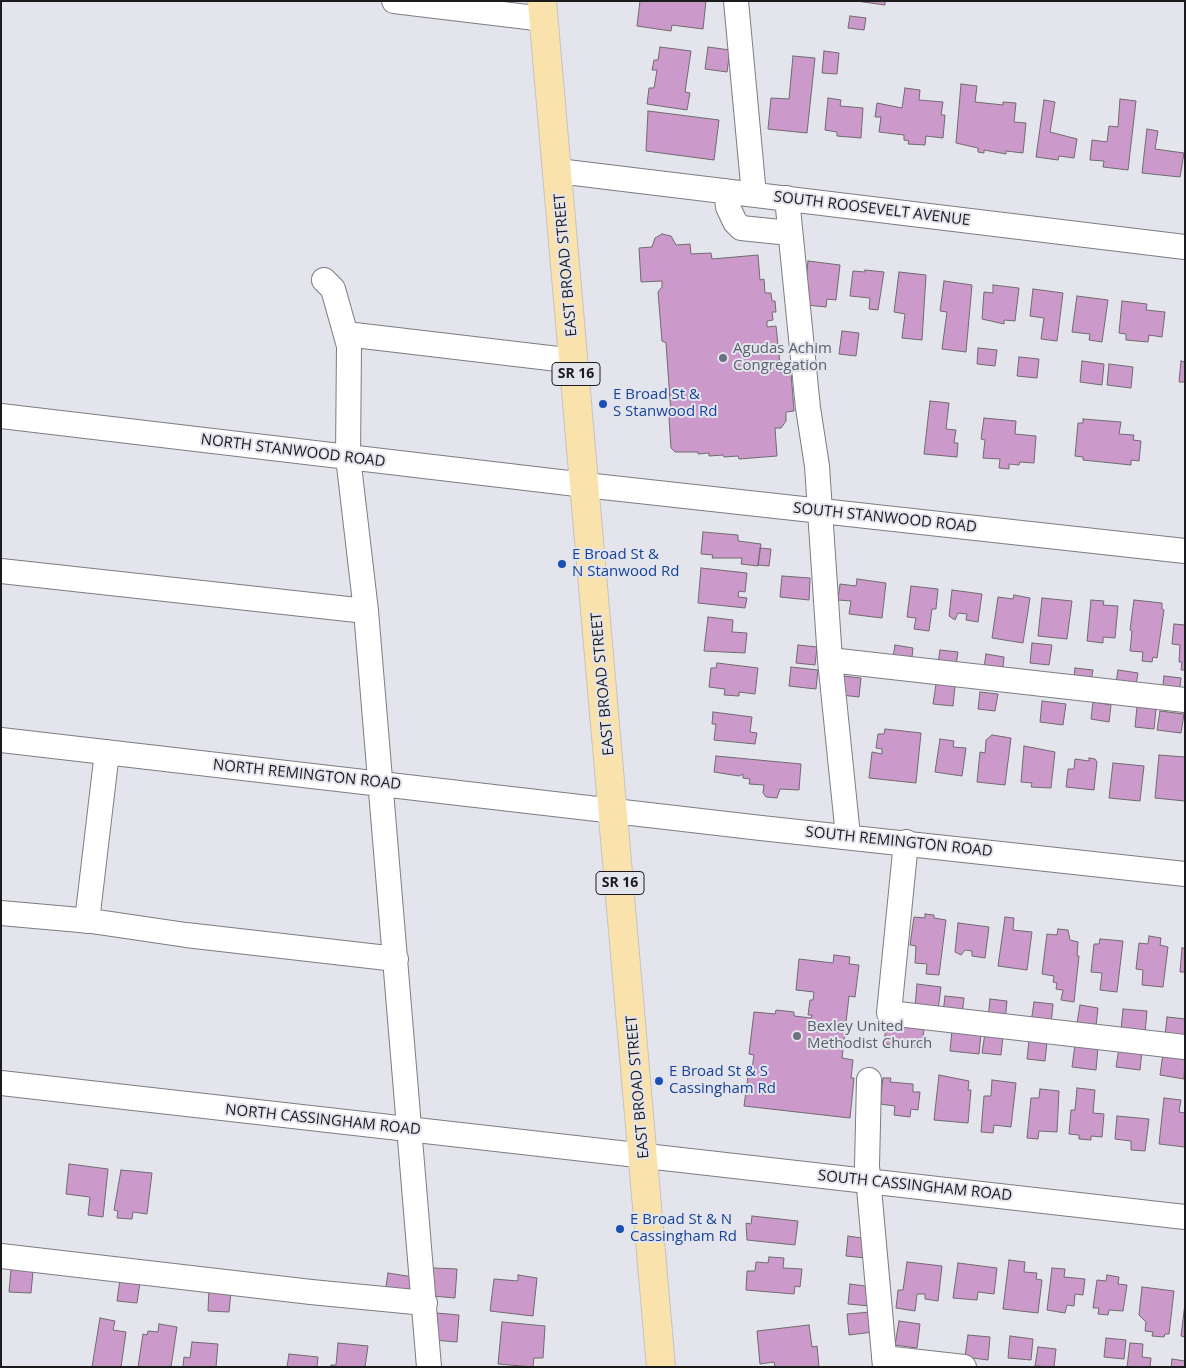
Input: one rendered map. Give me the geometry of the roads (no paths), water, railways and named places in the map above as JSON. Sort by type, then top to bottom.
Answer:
[{"type":"main road","name":"EAST BROAD STREET","points":[[543,10],[661,1367]]},
{"type":"street","points":[[394,1],[543,10]]},
{"type":"street","points":[[736,1],[754,195]]},
{"type":"street","name":"SOUTH ROOSEVELT AVENUE","points":[[558,171],[1185,247]]},
{"type":"street","points":[[726,191],[728,208],[735,222],[742,228],[790,233]]},
{"type":"street","points":[[787,198],[808,408],[817,466],[830,660],[848,836]]},
{"type":"street","points":[[324,280],[333,289],[349,346],[348,457],[366,611],[411,1130],[429,1367]]},
{"type":"street","points":[[346,334],[575,361]]},
{"type":"street","name":"NORTH STANWOOD ROAD","points":[[1,416],[585,485]]},
{"type":"street","name":"SOUTH STANWOOD ROAD","points":[[585,485],[1185,551]]},
{"type":"street","points":[[1,571],[366,611]]},
{"type":"street","points":[[830,660],[1185,700]]},
{"type":"street","name":"NORTH REMINGTON ROAD","points":[[1,740],[613,809]]},
{"type":"street","points":[[87,921],[107,752]]},
{"type":"street","name":"SOUTH REMINGTON ROAD","points":[[613,809],[762,828],[906,842],[1185,874]]},
{"type":"street","points":[[906,842],[889,1013],[1185,1047]]},
{"type":"street","points":[[1,913],[87,921],[186,935],[396,959]]},
{"type":"street","points":[[869,1080],[868,1181],[885,1362],[964,1367]]},
{"type":"street","name":"NORTH CASSINGHAM ROAD","points":[[1,1083],[644,1157]]},
{"type":"street","name":"SOUTH CASSINGHAM ROAD","points":[[644,1157],[1185,1217]]},
{"type":"street","points":[[1,1256],[312,1292],[425,1303]]},
{"type":"place","name":"Agudas Achim Congregation","points":[[723,358]]},
{"type":"place","name":"E Broad St & S Stanwood Rd","points":[[603,404]]},
{"type":"place","name":"E Broad St & N Stanwood Rd","points":[[562,564]]},
{"type":"place","name":"Bexley United Methodist Church","points":[[797,1036]]},
{"type":"place","name":"E Broad St & S Cassingham Rd","points":[[659,1081]]},
{"type":"place","name":"E Broad St & N Cassingham Rd","points":[[620,1229]]}]
